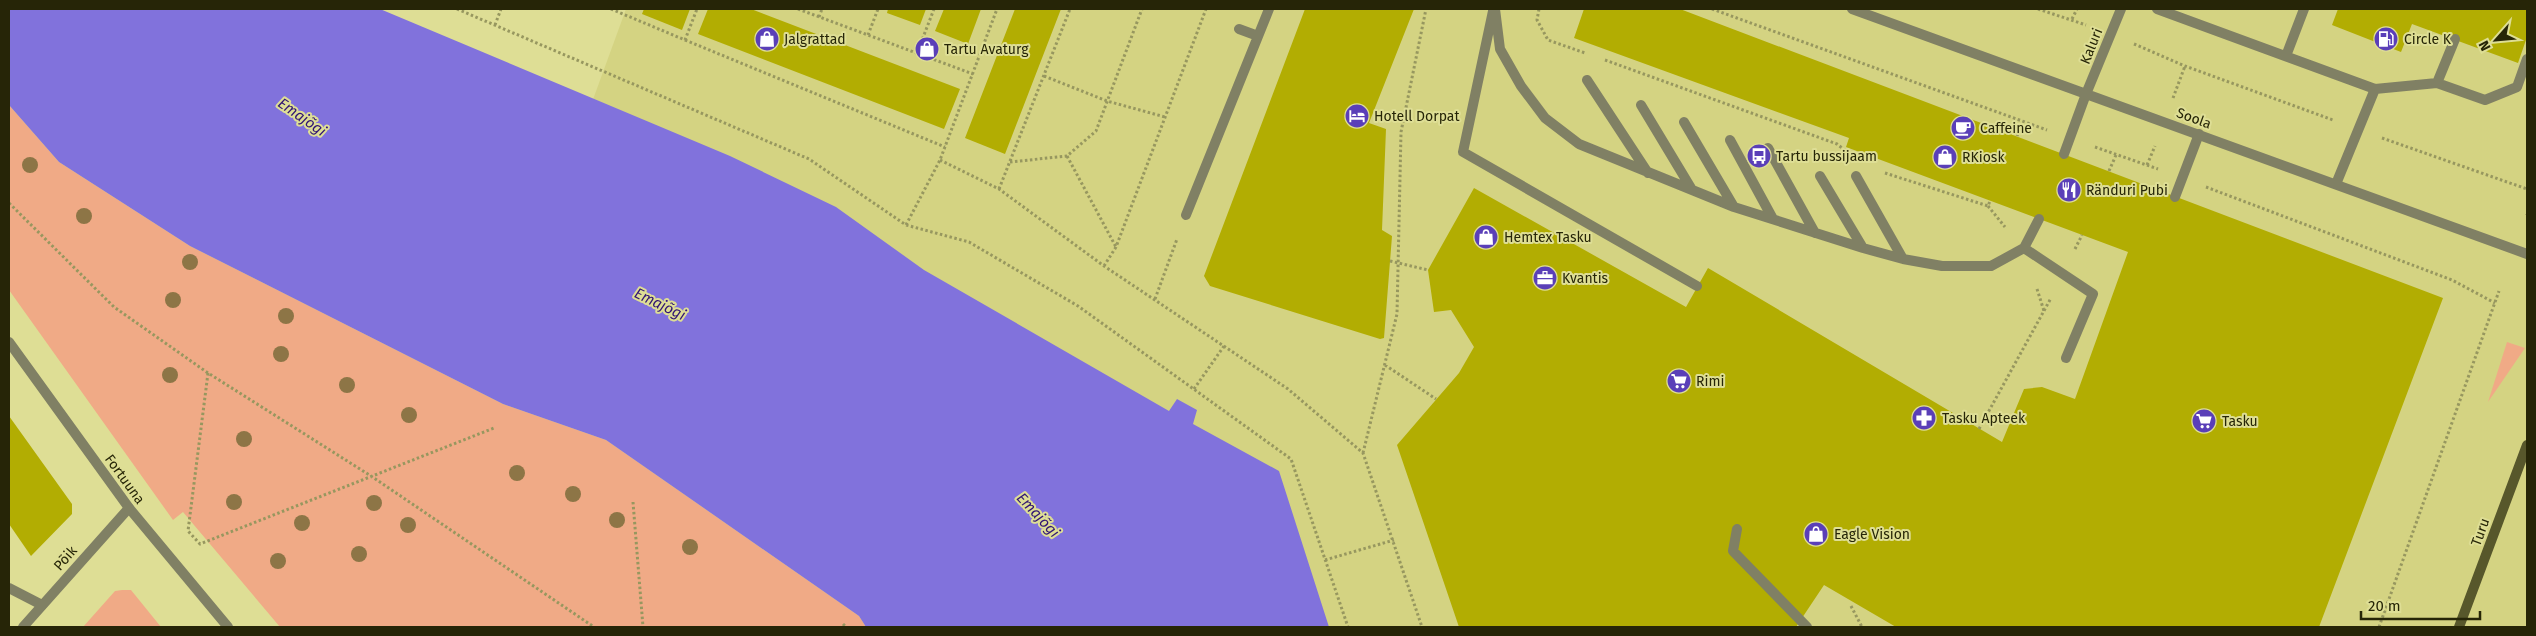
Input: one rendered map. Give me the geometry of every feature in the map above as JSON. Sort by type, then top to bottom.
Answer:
[{"type":"main road","name":"Turu","points":[[2459,627],[2527,445]]},
{"type":"street","points":[[1186,215],[1269,9]]},
{"type":"street","points":[[1494,9],[1500,49],[1520,86],[1545,118],[1579,144],[1648,173],[1734,206],[1815,233],[1903,260],[1942,266],[1991,266],[2024,248],[2039,219]]},
{"type":"street","points":[[1494,9],[1463,152],[1698,286]]},
{"type":"street","name":"Soola","points":[[1852,9],[2527,254]]},
{"type":"street","name":"Kaluri","points":[[2064,154],[2069,137],[2121,9]]},
{"type":"street","points":[[2157,9],[2374,89],[2437,84],[2485,100],[2517,87],[2527,59]]},
{"type":"street","points":[[2286,56],[2304,9]]},
{"type":"street","points":[[1239,28],[1258,36]]},
{"type":"street","points":[[2437,84],[2455,39]]},
{"type":"street","points":[[1587,80],[1648,173]]},
{"type":"street","points":[[2336,184],[2360,130],[2374,89]]},
{"type":"street","points":[[1641,105],[1691,188]]},
{"type":"street","points":[[1684,122],[1734,206]]},
{"type":"street","points":[[2175,197],[2198,134]]},
{"type":"street","points":[[1730,140],[1773,219]]},
{"type":"street","points":[[1768,148],[1815,233]]},
{"type":"street","points":[[1820,176],[1863,248]]},
{"type":"street","points":[[1856,176],[1903,260]]},
{"type":"street","points":[[2024,248],[2062,276],[2093,294],[2066,358]]},
{"type":"street","name":"Fortuuna","points":[[9,342],[129,508],[228,627]]},
{"type":"street","name":"Põik","points":[[23,627],[129,508]]},
{"type":"street","points":[[1737,529],[1733,550],[1807,627]]},
{"type":"street","points":[[9,588],[42,605]]},
{"type":"path","points":[[457,9],[809,159],[906,225],[969,242],[1078,306],[1291,459],[1348,627]]},
{"type":"path","points":[[495,25],[501,9]]},
{"type":"path","points":[[611,9],[945,147]]},
{"type":"path","points":[[685,40],[697,9]]},
{"type":"path","points":[[798,9],[972,74]]},
{"type":"path","points":[[819,17],[822,9]]},
{"type":"path","points":[[868,35],[878,9]]},
{"type":"path","points":[[917,53],[934,9]]},
{"type":"path","points":[[906,225],[940,160],[997,9]]},
{"type":"path","points":[[999,189],[1070,9]]},
{"type":"path","points":[[1010,162],[1067,156],[1096,132],[1142,9]]},
{"type":"path","points":[[1104,266],[1116,247],[1206,9]]},
{"type":"path","points":[[1363,453],[1397,314],[1401,132],[1426,9]]},
{"type":"path","points":[[1539,9],[1537,20],[1548,40],[1594,56]]},
{"type":"path","points":[[1712,9],[2022,123],[2069,137],[2182,178],[2452,280],[2495,303]]},
{"type":"path","points":[[2038,9],[2111,34],[2185,66],[2527,189]]},
{"type":"path","points":[[2072,20],[2077,9]]},
{"type":"path","points":[[1604,60],[1837,144],[1852,156]]},
{"type":"path","points":[[1044,76],[1107,101],[1165,117]]},
{"type":"path","points":[[2017,136],[2022,123]]},
{"type":"path","points":[[2109,171],[2116,155]]},
{"type":"path","points":[[1067,156],[1116,247]]},
{"type":"path","points":[[940,160],[999,189],[1104,266],[1288,389],[1363,453],[1422,627]]},
{"type":"path","points":[[1877,170],[1988,206],[1990,201]]},
{"type":"path","points":[[9,203],[114,306],[208,373],[371,476],[594,627]]},
{"type":"path","points":[[1155,299],[1186,215]]},
{"type":"path","points":[[1979,428],[2062,276],[2082,235]]},
{"type":"path","points":[[1390,261],[1428,270]]},
{"type":"path","points":[[2379,627],[2499,292]]},
{"type":"path","points":[[1194,389],[1224,346]]},
{"type":"path","points":[[1385,365],[1436,399]]},
{"type":"path","points":[[208,373],[188,531],[200,544],[494,428]]},
{"type":"path","points":[[633,502],[643,627]]},
{"type":"path","points":[[1325,560],[1394,540]]},
{"type":"path","points":[[1852,606],[1862,627]]},
{"type":"shaded area","points":[[626,9],[2527,9],[2527,627],[1324,627],[591,105]]},
{"type":"shaded area","points":[[9,105],[59,162],[190,246],[503,404],[606,440],[859,616],[866,627],[280,627],[183,512],[173,520],[9,290]]},
{"type":"shaded area","points":[[2507,342],[2525,348],[2488,402]]},
{"type":"shaded area","points":[[131,590],[161,627],[83,627],[115,591]]},
{"type":"water","name":"Emajõgi","points":[[9,9],[380,9],[730,156],[836,207],[924,270],[1169,411],[1177,399],[1197,410],[1193,424],[1279,471],[1329,627],[866,627],[859,616],[606,440],[503,404],[190,246],[59,162],[9,105]]},
{"type":"building","points":[[644,9],[690,9],[682,30],[642,14]]},
{"type":"building","points":[[708,9],[751,9],[960,89],[944,129],[698,34]]},
{"type":"building","points":[[888,9],[926,9],[920,25],[887,13]]},
{"type":"building","points":[[944,9],[981,9],[968,44],[935,31]]},
{"type":"building","points":[[1015,9],[1061,9],[1005,154],[965,138]]},
{"type":"building","points":[[1305,9],[1414,9],[1369,123],[1386,129],[1382,230],[1392,236],[1384,338],[1380,339],[1210,286],[1204,276]]},
{"type":"building","points":[[1584,9],[1680,9],[2443,298],[2319,627],[1896,627],[1824,585],[1796,627],[1459,627],[1397,445],[1459,373],[1474,347],[1451,310],[1434,312],[1428,270],[1474,188],[1686,307],[1708,268],[2002,442],[2024,389],[2042,387],[2075,399],[2128,252],[1846,147],[1849,138],[1574,38]]},
{"type":"building","points":[[2338,9],[2527,9],[2527,37],[2518,63],[2412,24],[2401,52],[2332,25]]},
{"type":"building","points":[[9,416],[72,504],[72,514],[31,556],[9,524]]},
{"type":"place","name":"Jalgrattad","points":[[767,39]]},
{"type":"place","name":"Circle K","points":[[2386,39]]},
{"type":"place","name":"Tartu Avaturg","points":[[927,49]]},
{"type":"place","name":"Hotell Dorpat","points":[[1357,116]]},
{"type":"place","name":"Caffeine","points":[[1963,128]]},
{"type":"place","name":"Tartu bussijaam","points":[[1759,156]]},
{"type":"place","name":"RKiosk","points":[[1945,157]]},
{"type":"place","name":"Ränduri Pubi","points":[[2069,190]]},
{"type":"place","name":"Hemtex Tasku","points":[[1486,237]]},
{"type":"place","name":"Kvantis","points":[[1545,278]]},
{"type":"place","name":"Rimi","points":[[1679,381]]},
{"type":"place","name":"Tasku Apteek","points":[[1924,418]]},
{"type":"place","name":"Tasku","points":[[2204,421]]},
{"type":"place","name":"Eagle Vision","points":[[1816,534]]}]
